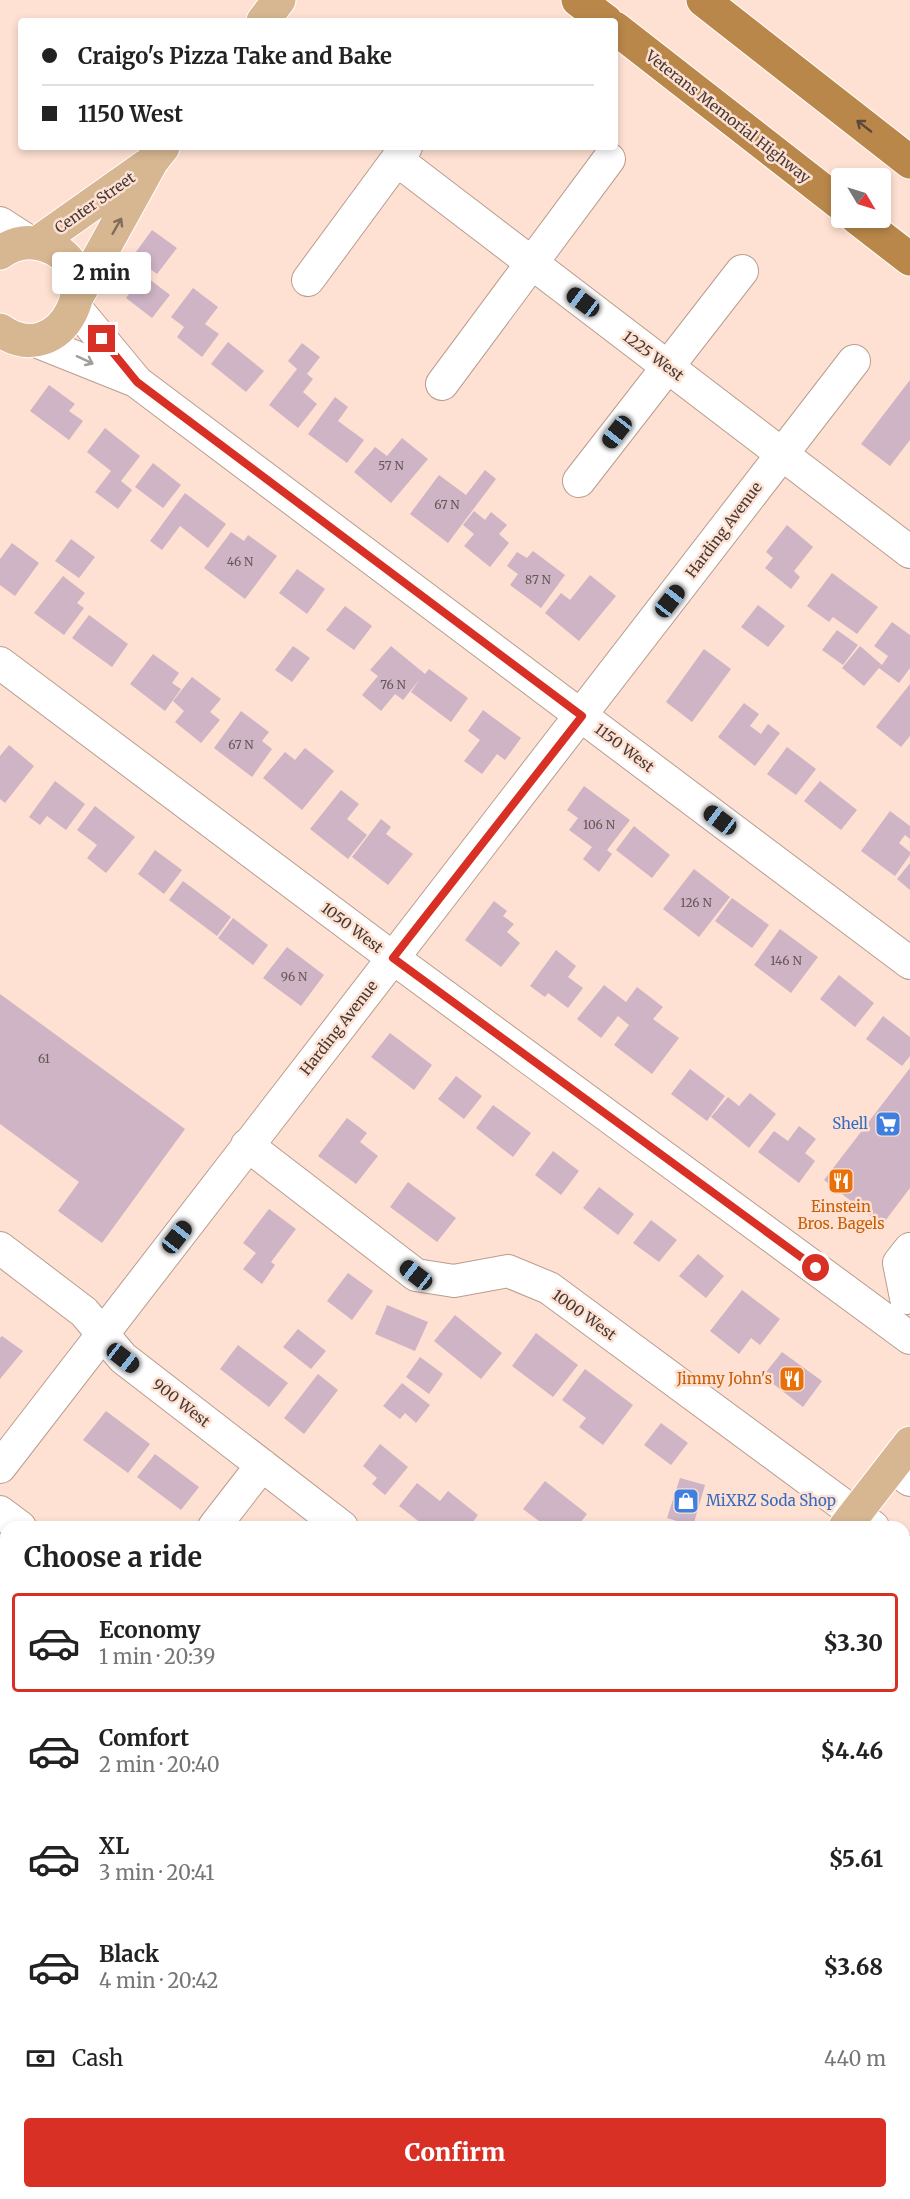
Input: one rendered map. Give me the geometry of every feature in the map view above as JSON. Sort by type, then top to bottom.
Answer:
[{"type":"highway","points":[[578,0],[602,18]]},
{"type":"highway","points":[[703,0],[910,162]]},
{"type":"highway","name":"Veterans Memorial Highway","points":[[618,30],[831,196]]},
{"type":"highway","points":[[870,228],[910,259]]},
{"type":"main road","points":[[264,18],[279,0]]},
{"type":"main road","name":"Center Street","points":[[0,253],[21,243],[34,243],[158,154]]},
{"type":"main road","name":"Center Street","points":[[0,363],[20,337],[47,337],[59,330],[68,320],[76,301],[158,154]]},
{"type":"main road","points":[[34,243],[48,246],[68,261],[74,271],[76,301]]},
{"type":"main road","points":[[859,1521],[904,1463]]},
{"type":"street","name":"1225 West","points":[[402,154],[532,263],[910,552]]},
{"type":"street","points":[[308,280],[402,154]]},
{"type":"street","points":[[442,384],[609,159]]},
{"type":"street","points":[[0,223],[34,243]]},
{"type":"street","points":[[579,481],[742,271]]},
{"type":"street","name":"1150 West","points":[[76,301],[137,382]]},
{"type":"street","name":"1150 West","points":[[20,337],[137,382],[910,963]]},
{"type":"street","name":"Harding Avenue","points":[[0,1467],[854,361]]},
{"type":"street","name":"1050 West","points":[[0,663],[393,958],[904,1314]]},
{"type":"street","name":"1000 West","points":[[247,1145],[416,1275],[454,1281],[508,1271],[549,1288],[857,1521]]},
{"type":"street","name":"900 West","points":[[0,1248],[84,1312],[123,1358],[334,1521]]},
{"type":"street","points":[[904,1314],[899,1263],[910,1248]]},
{"type":"street","points":[[219,1521],[262,1465]]},
{"type":"building","points":[[152,230],[177,248],[157,274],[133,256]]},
{"type":"building","points":[[144,275],[170,295],[152,318],[126,298]]},
{"type":"building","points":[[193,288],[218,307],[205,324],[219,334],[202,357],[177,337],[184,327],[171,317]]},
{"type":"building","points":[[228,342],[264,371],[246,392],[211,364]]},
{"type":"building","points":[[302,343],[320,357],[307,374],[313,379],[303,392],[317,404],[298,428],[269,405],[297,369],[288,361]]},
{"type":"building","points":[[910,380],[910,440],[890,466],[861,444]]},
{"type":"building","points":[[49,385],[75,404],[69,411],[83,421],[69,440],[30,411]]},
{"type":"building","points":[[335,397],[348,407],[338,421],[364,440],[347,463],[308,434]]},
{"type":"building","points":[[105,428],[140,456],[121,481],[132,490],[118,509],[95,492],[111,471],[87,452]]},
{"type":"building","points":[[402,438],[428,459],[391,503],[354,472],[375,447],[387,456]]},
{"type":"building","points":[[153,463],[181,485],[163,508],[135,487]]},
{"type":"building","points":[[485,470],[496,479],[448,543],[410,514],[439,475],[466,495]]},
{"type":"building","points":[[185,493],[226,524],[208,548],[180,526],[162,550],[150,541]]},
{"type":"building","points":[[474,511],[485,520],[491,512],[507,525],[499,534],[509,543],[490,567],[464,546],[474,534],[463,525]]},
{"type":"building","points":[[787,525],[813,547],[794,571],[800,577],[791,589],[765,568],[773,558],[766,552]]},
{"type":"building","points":[[231,532],[244,541],[248,535],[277,556],[245,599],[204,568]]},
{"type":"building","points":[[71,539],[95,557],[79,578],[55,561]]},
{"type":"building","points":[[12,543],[39,563],[15,596],[0,585],[0,559]]},
{"type":"building","points":[[533,551],[565,575],[541,608],[510,585],[518,574],[507,566],[517,552],[527,558]]},
{"type":"building","points":[[297,569],[325,589],[307,614],[279,593]]},
{"type":"building","points":[[832,573],[878,607],[857,634],[833,617],[829,622],[807,606]]},
{"type":"building","points":[[590,575],[616,596],[579,641],[545,613],[561,593],[570,600]]},
{"type":"building","points":[[63,576],[85,593],[77,603],[84,608],[64,635],[34,613]]},
{"type":"building","points":[[758,605],[785,626],[768,647],[741,627]]},
{"type":"building","points":[[345,606],[372,626],[354,650],[326,630]]},
{"type":"building","points":[[89,615],[128,644],[112,667],[72,638]]},
{"type":"building","points":[[892,622],[910,635],[910,668],[899,683],[879,668],[864,686],[842,668],[860,646],[882,665],[888,656],[874,646]]},
{"type":"building","points":[[837,630],[858,645],[843,665],[822,650]]},
{"type":"building","points":[[293,646],[310,658],[292,682],[275,670]]},
{"type":"building","points":[[391,646],[425,674],[429,669],[468,698],[451,722],[411,692],[420,679],[403,700],[395,694],[381,711],[362,695],[378,676],[370,670]]},
{"type":"building","points":[[704,649],[731,669],[692,722],[666,702]]},
{"type":"building","points":[[153,654],[179,673],[172,683],[181,689],[165,711],[130,684]]},
{"type":"building","points":[[192,677],[221,699],[210,712],[220,720],[201,743],[175,722],[184,711],[173,701]]},
{"type":"building","points":[[910,684],[910,736],[901,747],[876,727]]},
{"type":"building","points":[[744,703],[759,714],[750,726],[761,734],[768,724],[780,733],[755,766],[718,737]]},
{"type":"building","points":[[483,710],[521,738],[505,760],[497,754],[482,774],[464,761],[480,740],[468,731]]},
{"type":"building","points":[[241,711],[269,732],[262,741],[272,749],[252,777],[214,748]]},
{"type":"building","points":[[9,745],[34,766],[5,803],[0,799],[0,756]]},
{"type":"building","points":[[787,747],[816,769],[796,795],[767,774]]},
{"type":"building","points":[[305,748],[334,771],[302,810],[263,778],[285,752],[295,760]]},
{"type":"building","points":[[55,781],[85,804],[66,830],[47,816],[40,825],[29,817]]},
{"type":"building","points":[[820,781],[857,810],[841,830],[804,801]]},
{"type":"building","points":[[584,786],[630,820],[607,850],[612,854],[599,872],[583,859],[592,847],[569,830],[578,818],[567,810]]},
{"type":"building","points":[[341,790],[359,804],[347,819],[367,835],[348,859],[310,829]]},
{"type":"building","points":[[95,806],[135,837],[106,873],[87,858],[97,845],[77,830]]},
{"type":"building","points":[[890,811],[910,826],[910,839],[905,835],[899,843],[910,852],[910,855],[895,876],[861,851]]},
{"type":"building","points":[[381,819],[391,827],[386,834],[413,854],[388,885],[352,857]]},
{"type":"building","points":[[634,826],[670,855],[652,878],[616,850]]},
{"type":"building","points":[[155,850],[182,870],[164,894],[138,874]]},
{"type":"building","points":[[910,863],[910,890],[897,879]]},
{"type":"building","points":[[694,869],[730,897],[699,937],[663,909]]},
{"type":"building","points":[[183,881],[231,917],[217,936],[169,900]]},
{"type":"building","points":[[732,898],[769,925],[752,948],[715,921]]},
{"type":"building","points":[[494,901],[507,911],[503,916],[514,924],[507,932],[520,943],[501,967],[465,940]]},
{"type":"building","points":[[233,918],[268,945],[253,965],[218,938]]},
{"type":"building","points":[[780,929],[818,957],[791,993],[754,965]]},
{"type":"building","points":[[287,947],[324,975],[301,1006],[263,978]]},
{"type":"building","points":[[556,950],[576,966],[568,977],[583,988],[568,1008],[548,993],[545,997],[530,986]]},
{"type":"building","points":[[839,975],[874,1003],[855,1027],[820,999]]},
{"type":"building","points":[[604,985],[626,1002],[637,987],[663,1007],[653,1019],[679,1038],[652,1074],[614,1045],[629,1025],[618,1016],[601,1038],[577,1019]]},
{"type":"building","points":[[0,994],[185,1129],[102,1243],[58,1211],[79,1182],[0,1124]]},
{"type":"building","points":[[883,1016],[910,1037],[910,1056],[902,1066],[866,1039]]},
{"type":"building","points":[[390,1033],[432,1065],[414,1090],[371,1057]]},
{"type":"building","name":"Shell","points":[[910,1068],[910,1188],[882,1225],[824,1180]]},
{"type":"building","points":[[690,1069],[725,1096],[707,1121],[671,1094]]},
{"type":"building","points":[[456,1076],[482,1096],[464,1119],[438,1099]]},
{"type":"building","points":[[750,1093],[776,1114],[749,1148],[711,1117],[728,1097],[739,1106]]},
{"type":"building","points":[[493,1105],[531,1133],[513,1157],[476,1128]]},
{"type":"building","points":[[347,1118],[367,1133],[360,1142],[378,1156],[356,1184],[318,1156]]},
{"type":"building","points":[[799,1126],[816,1139],[805,1153],[815,1161],[799,1183],[758,1152],[774,1131],[788,1141]]},
{"type":"building","points":[[553,1151],[579,1171],[561,1195],[535,1175]]},
{"type":"building","points":[[408,1182],[456,1218],[437,1242],[390,1207]]},
{"type":"building","points":[[599,1187],[634,1214],[618,1235],[583,1208]]},
{"type":"building","points":[[269,1209],[296,1229],[271,1262],[275,1265],[262,1284],[243,1269],[256,1253],[243,1243]]},
{"type":"building","points":[[651,1220],[677,1240],[659,1262],[633,1243]]},
{"type":"building","points":[[698,1254],[724,1276],[706,1298],[679,1276]]},
{"type":"building","points":[[348,1273],[373,1291],[352,1320],[327,1301]]},
{"type":"building","points":[[742,1290],[780,1319],[760,1345],[751,1338],[739,1354],[710,1331]]},
{"type":"building","points":[[387,1305],[428,1322],[415,1351],[375,1334]]},
{"type":"building","points":[[455,1315],[502,1353],[481,1379],[434,1341]]},
{"type":"building","points":[[298,1329],[326,1351],[311,1369],[283,1347]]},
{"type":"building","points":[[536,1333],[578,1365],[553,1397],[512,1366]]},
{"type":"building","points":[[2,1336],[23,1351],[0,1379],[0,1338]]},
{"type":"building","points":[[238,1345],[288,1383],[269,1407],[220,1369]]},
{"type":"building","name":"Jimmy John's","points":[[782,1352],[822,1381],[803,1407],[763,1376]]},
{"type":"building","points":[[420,1357],[443,1374],[429,1394],[406,1377]]},
{"type":"building","points":[[585,1369],[633,1405],[603,1445],[579,1427],[586,1418],[562,1400]]},
{"type":"building","points":[[318,1374],[338,1390],[304,1434],[284,1418]]},
{"type":"building","points":[[402,1383],[430,1405],[416,1423],[405,1413],[400,1419],[383,1406]]},
{"type":"building","points":[[106,1411],[150,1444],[128,1473],[83,1440]]},
{"type":"building","points":[[661,1423],[688,1443],[671,1465],[644,1445]]},
{"type":"building","points":[[380,1444],[408,1467],[385,1495],[372,1484],[377,1478],[363,1466]]},
{"type":"building","points":[[155,1454],[199,1487],[181,1510],[137,1477]]},
{"type":"building","name":"MiXRZ Soda Shop","points":[[680,1478],[705,1485],[694,1521],[677,1521],[667,1518]]},
{"type":"building","points":[[545,1481],[587,1514],[582,1521],[539,1521],[523,1509]]},
{"type":"building","points":[[417,1483],[440,1501],[448,1491],[478,1515],[474,1521],[418,1521],[399,1506]]},
{"type":"place","name":"Shell","points":[[888,1124]]},
{"type":"place","name":"Einstein Bros. Bagels","points":[[841,1181]]},
{"type":"place","name":"Jimmy John's","points":[[792,1379]]},
{"type":"place","name":"MiXRZ Soda Shop","points":[[686,1501]]},
{"type":"route","points":[[102,339],[137,382],[582,716],[393,958],[816,1268]]}]
